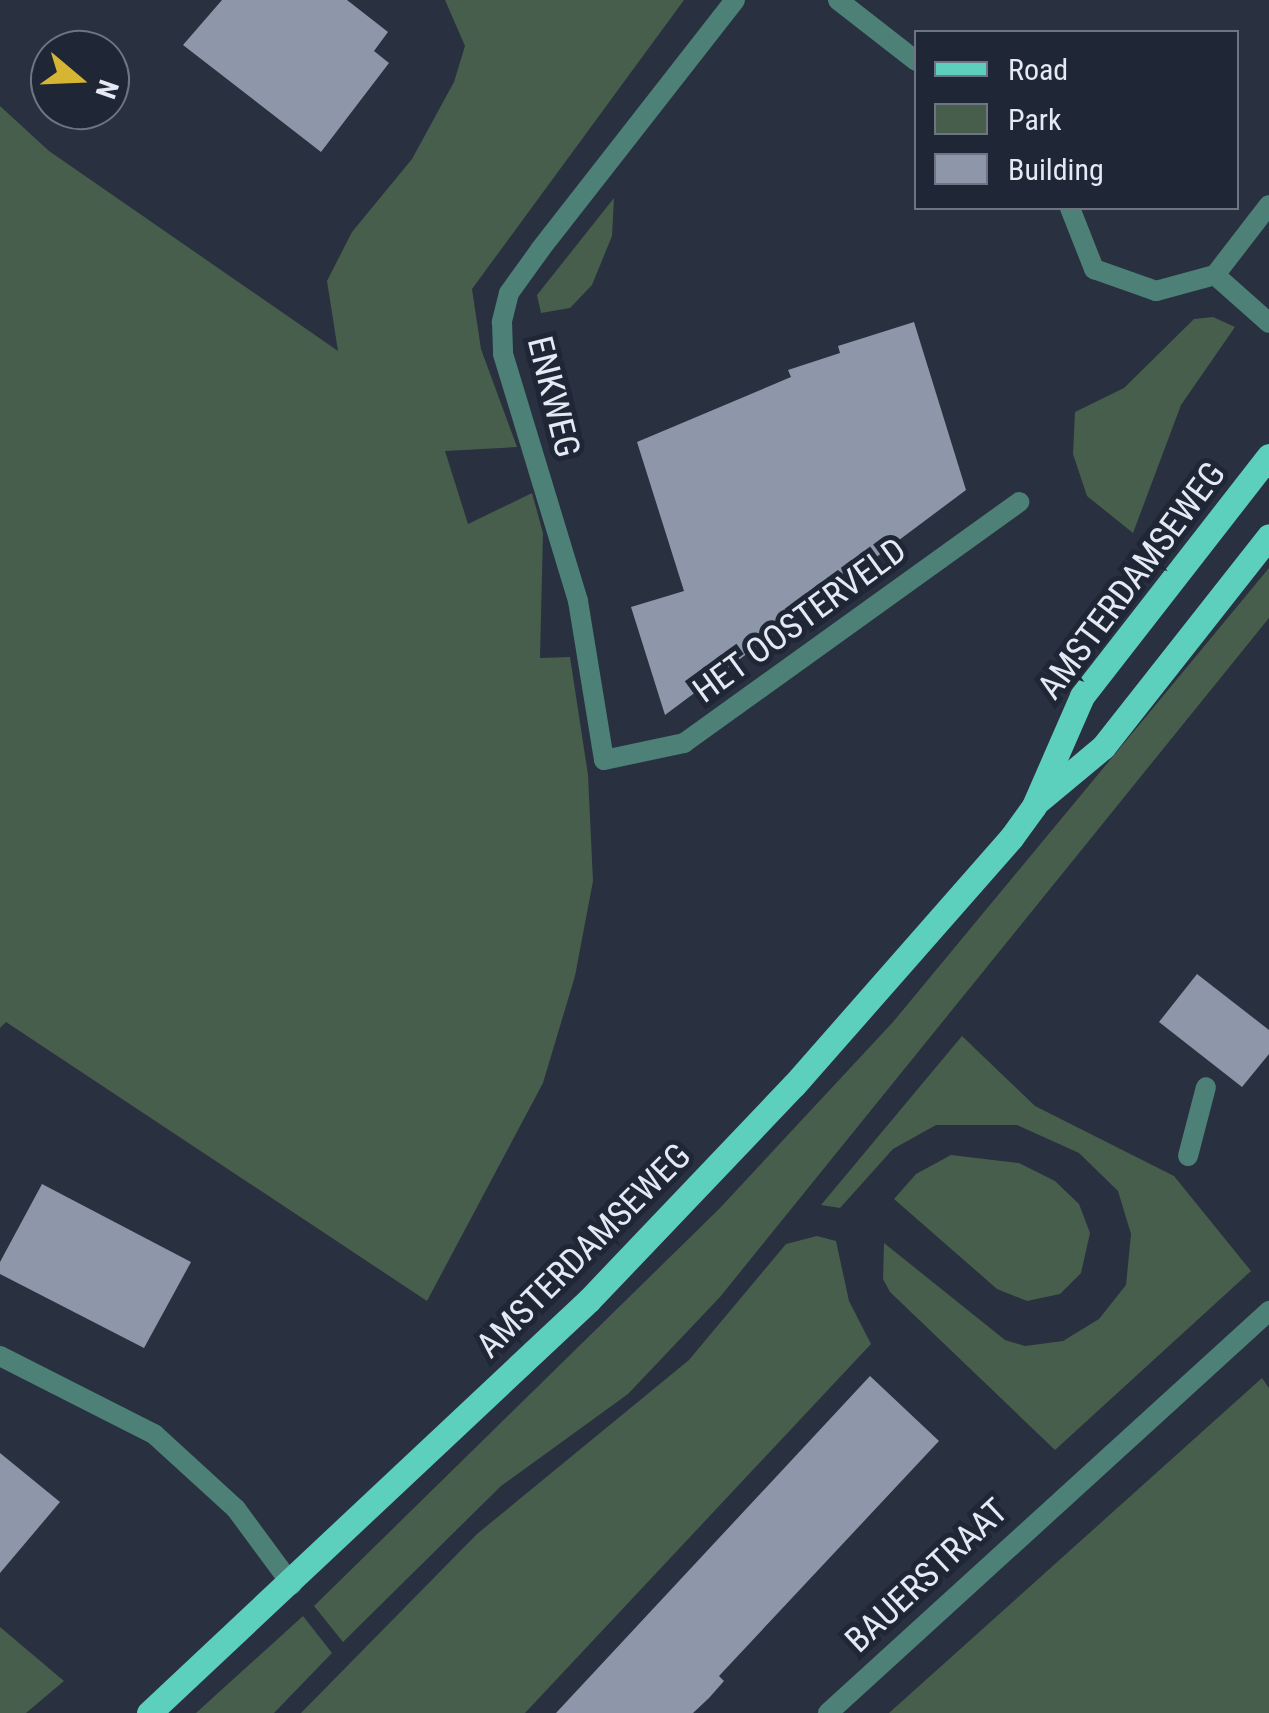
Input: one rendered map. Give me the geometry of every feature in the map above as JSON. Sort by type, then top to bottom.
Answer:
[{"type":"main road","name":"AMSTERDAMSEWEG","points":[[1034,806],[1082,696],[1269,456]]},
{"type":"main road","name":"AMSTERDAMSEWEG","points":[[149,1713],[292,1585],[589,1300],[780,1100],[1034,806],[1104,747],[1269,536]]},
{"type":"street","name":"ENKWEG","points":[[604,760],[578,602],[503,354],[502,322],[510,293],[540,250],[735,0]]},
{"type":"street","points":[[838,0],[914,59]]},
{"type":"street","points":[[1071,210],[1094,268],[1156,292],[1214,275],[1269,205]]},
{"type":"street","points":[[1214,275],[1269,322]]},
{"type":"street","name":"HET OOSTERVELD","points":[[604,760],[684,743],[1020,502]]},
{"type":"street","points":[[1188,1156],[1206,1087]]},
{"type":"street","name":"BAUERSTRAAT","points":[[828,1713],[1071,1486],[1266,1320]]},
{"type":"street","points":[[0,1356],[154,1434],[236,1509],[292,1585]]},
{"type":"green space","points":[[445,0],[684,0],[472,289],[481,349],[517,447],[445,451],[468,524],[532,493],[543,533],[540,658],[570,657],[588,775],[593,881],[575,976],[543,1083],[427,1301],[6,1022],[0,1028],[0,106],[49,151],[338,351],[327,281],[352,232],[412,159],[454,82],[465,46]]},
{"type":"green space","points":[[614,198],[612,236],[592,285],[570,308],[541,313],[537,295]]},
{"type":"green space","points":[[1213,317],[1235,327],[1181,405],[1133,533],[1087,496],[1073,454],[1075,412],[1124,388],[1194,319]]},
{"type":"green space","points":[[1269,568],[1269,618],[720,1297],[628,1394],[501,1486],[343,1642],[314,1606],[720,1208],[893,1022]]},
{"type":"green space","points":[[962,1036],[1035,1106],[1174,1176],[1251,1271],[1055,1450],[890,1292],[883,1279],[884,1243],[1005,1340],[1025,1346],[1063,1341],[1099,1319],[1126,1285],[1131,1234],[1118,1191],[1079,1153],[1017,1125],[936,1125],[893,1149],[840,1208],[821,1205]]},
{"type":"green space","points":[[951,1155],[1019,1163],[1055,1181],[1079,1204],[1090,1233],[1081,1273],[1060,1294],[1027,1301],[997,1289],[894,1199],[916,1174]]},
{"type":"green space","points":[[817,1236],[836,1241],[849,1301],[871,1344],[525,1713],[301,1713],[477,1534],[689,1360],[786,1244]]},
{"type":"green space","points":[[1262,1378],[1269,1388],[1269,1713],[889,1713]]},
{"type":"green space","points":[[303,1616],[332,1653],[274,1713],[196,1713]]},
{"type":"green space","points":[[0,1627],[64,1681],[26,1713],[0,1713]]},
{"type":"building","points":[[222,0],[347,0],[388,32],[374,51],[389,63],[321,152],[183,45]]},
{"type":"building","points":[[914,322],[966,490],[665,715],[631,607],[684,591],[637,442],[791,377],[788,370],[840,353],[838,346]]},
{"type":"building","points":[[1197,974],[1269,1030],[1269,1054],[1242,1087],[1159,1022]]},
{"type":"building","points":[[42,1184],[191,1262],[144,1348],[0,1274],[0,1262]]},
{"type":"building","points":[[870,1376],[939,1441],[719,1676],[724,1681],[709,1698],[693,1713],[556,1713]]},
{"type":"building","points":[[0,1453],[60,1502],[0,1573]]}]
